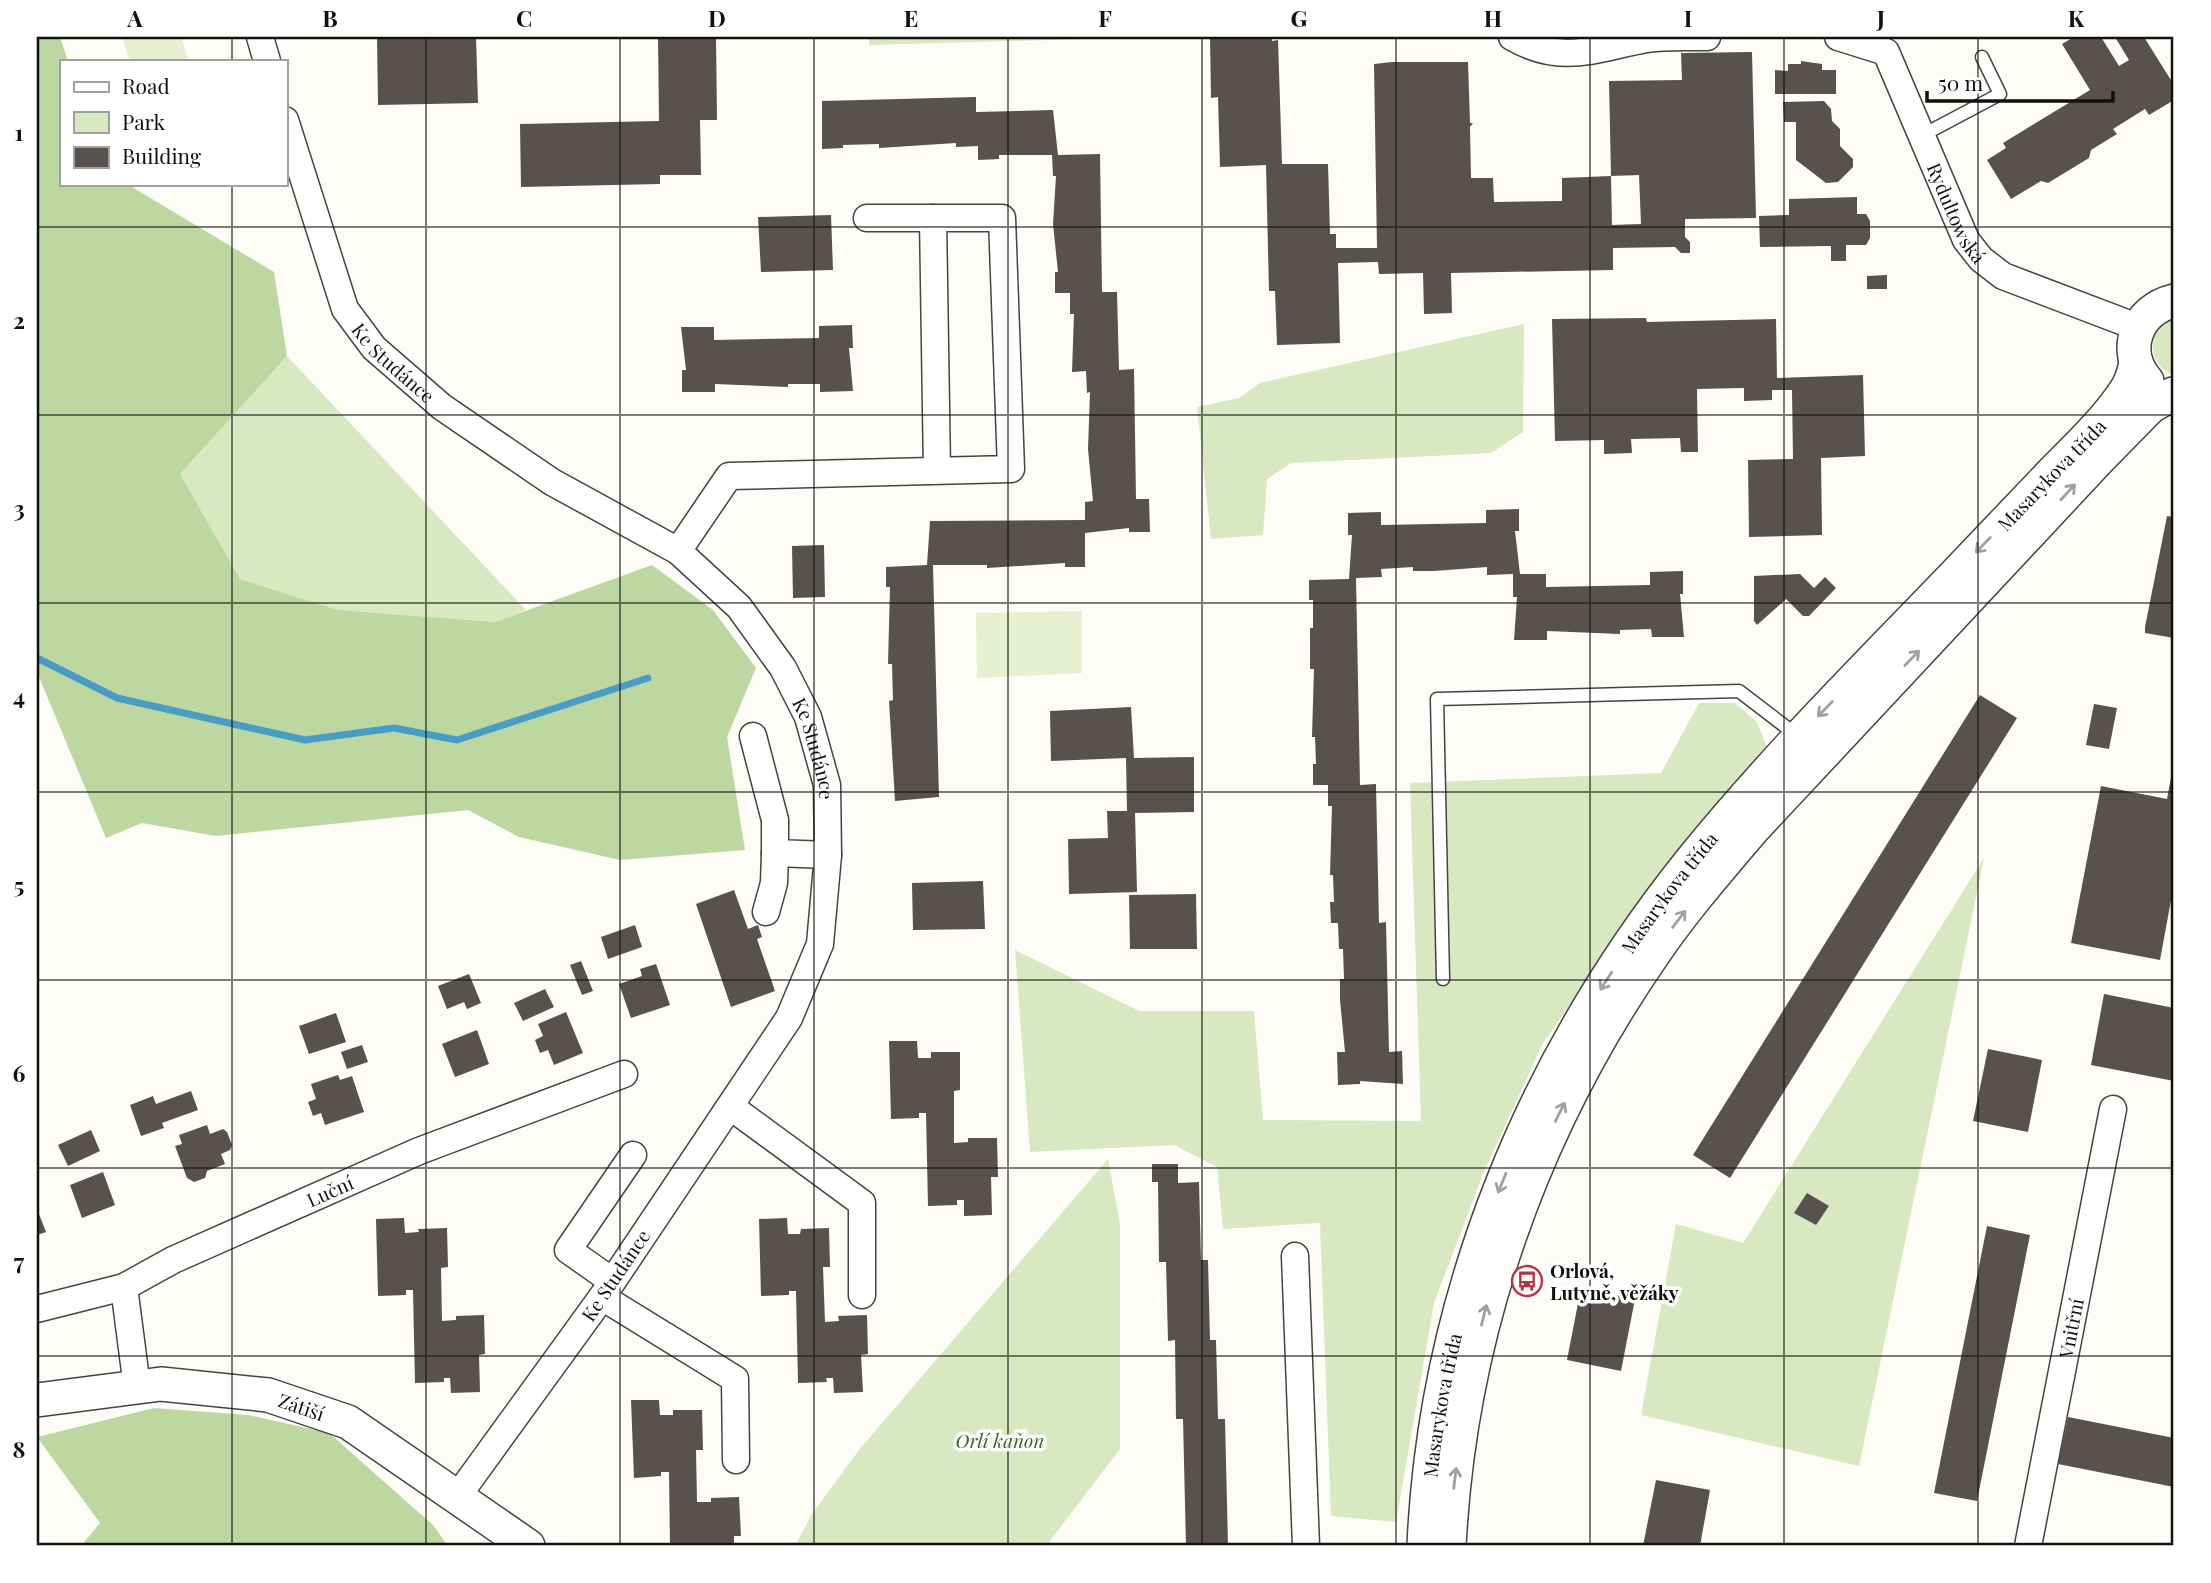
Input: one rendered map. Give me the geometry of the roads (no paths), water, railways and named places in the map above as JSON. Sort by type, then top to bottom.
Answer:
[{"type":"street","points":[[260,37],[267,60]]},
{"type":"street","points":[[1513,37],[1533,49],[1563,55],[1651,38],[1707,37]]},
{"type":"street","name":"Rydultowská","points":[[1838,37],[1886,52],[1966,240],[1981,259],[2003,276],[2137,327]]},
{"type":"street","name":"Ke Studánce","points":[[287,126],[345,309],[374,348],[442,407],[552,482],[678,551],[739,607],[783,668],[802,704],[827,785],[828,855],[820,944],[789,1018],[607,1289],[457,1497]]},
{"type":"street","points":[[678,551],[729,476],[1011,469],[1002,218],[867,219]]},
{"type":"street","points":[[933,219],[937,471]]},
{"type":"street","points":[[2174,301],[2152,310],[2137,327],[2136,363],[2148,382],[2174,394]]},
{"type":"street","name":"Masarykova třída","points":[[1448,1546],[1462,1421],[1484,1315],[1499,1260],[1554,1123],[1596,1043],[1655,950],[1810,746],[2126,390],[2136,363]]},
{"type":"street","name":"Masarykova třída","points":[[1424,1546],[1432,1452],[1456,1321],[1484,1227],[1532,1113],[1587,1012],[1645,923],[1691,861],[2151,406],[2174,394]]},
{"type":"street","points":[[753,736],[775,820],[774,883],[766,912]]},
{"type":"street","points":[[775,853],[828,855]]},
{"type":"street","name":"Luční","points":[[37,1309],[124,1287],[173,1260],[419,1151],[624,1074]]},
{"type":"street","points":[[731,1107],[862,1203],[862,1295]]},
{"type":"street","name":"Vnitřní","points":[[2028,1546],[2113,1109]]},
{"type":"street","points":[[633,1155],[568,1250],[607,1289],[735,1379],[736,1460]]},
{"type":"street","points":[[1296,1256],[1306,1546]]},
{"type":"street","points":[[124,1287],[137,1387]]},
{"type":"street","name":"Zátiší","points":[[37,1400],[161,1384],[268,1395],[348,1422],[528,1546]]},
{"type":"lane","points":[[1921,136],[2000,94],[1982,57]]},
{"type":"lane","points":[[1443,979],[1437,699],[1739,691],[1810,746]]},
{"type":"waterway","points":[[37,658],[117,698],[305,740],[394,728],[457,740],[648,678]]},
{"type":"place","name":"Orlová, Lutyně, věžáky","points":[[1527,1281]]},
{"type":"park label","name":"Orlí kaňon","points":[[1000,1440]]}]
